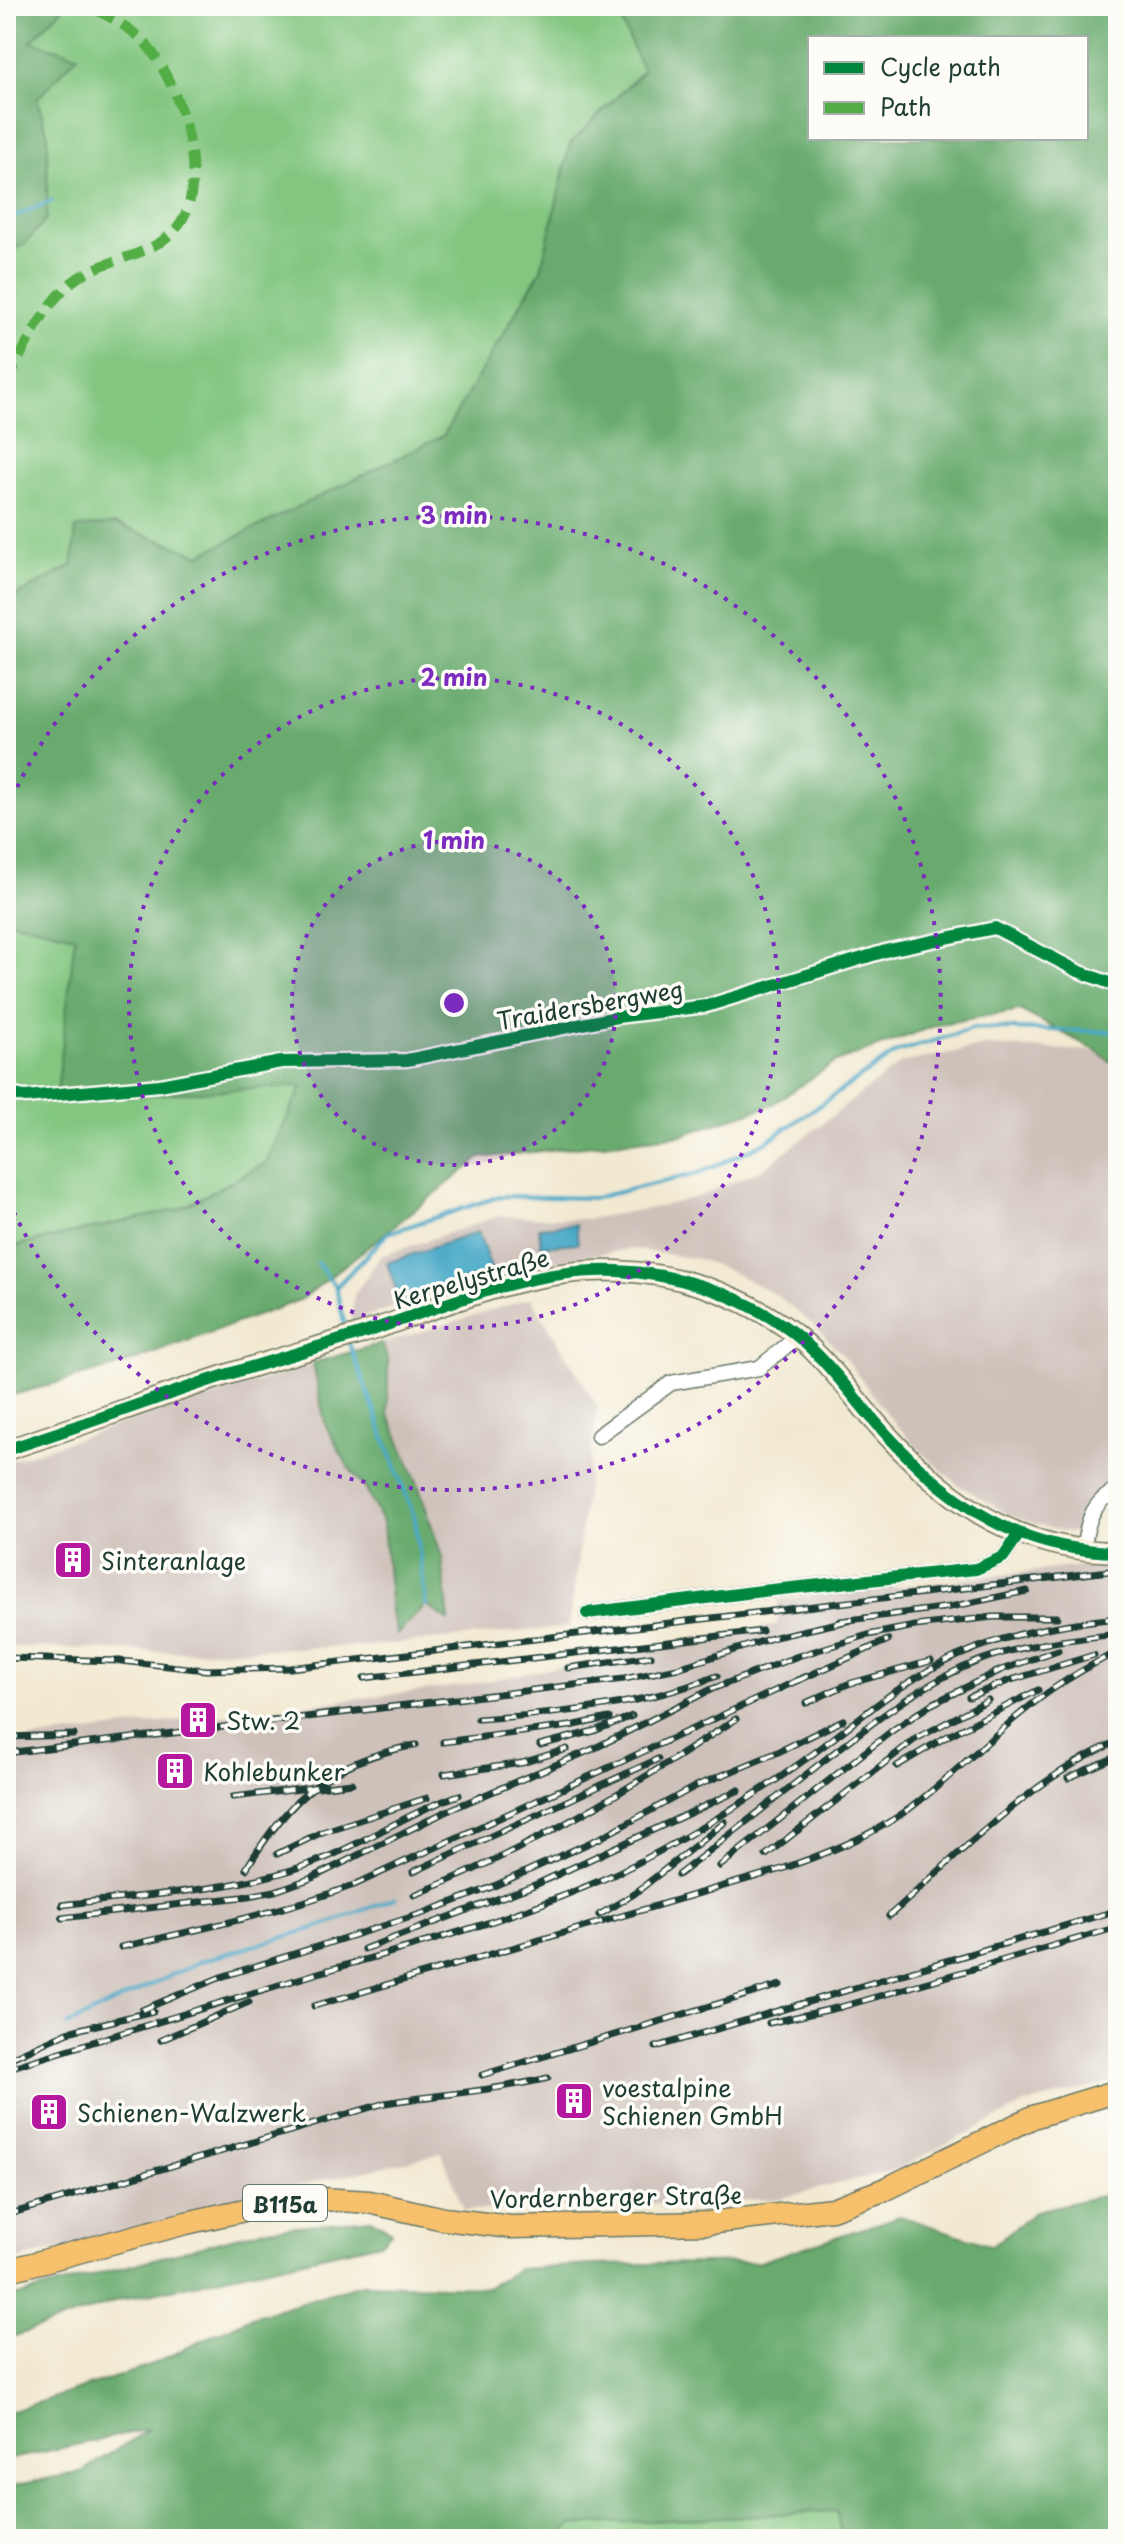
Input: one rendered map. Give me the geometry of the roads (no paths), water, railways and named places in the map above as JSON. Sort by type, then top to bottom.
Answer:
[{"type":"main road","name":"Kerpelystraße","points":[[6,1450],[230,1373],[319,1348],[514,1284],[564,1273],[617,1270],[682,1280],[708,1288],[748,1305],[783,1325],[824,1363],[923,1473],[980,1516],[1019,1534],[1083,1550],[1118,1552]]},
{"type":"main road","name":"Vordernberger Straße","points":[[6,2271],[186,2223],[272,2204],[323,2199],[369,2202],[444,2219],[511,2227],[708,2223],[832,2209],[886,2189],[1033,2117],[1118,2091]]},
{"type":"street","name":"Traidersbergweg","points":[[6,1093],[25,1097],[160,1085],[281,1062],[407,1060],[617,1017],[706,1006],[889,950],[995,928],[1078,971],[1118,986]]},
{"type":"street","points":[[598,1436],[671,1383],[759,1368],[797,1337]]},
{"type":"street","points":[[1083,1550],[1088,1521],[1096,1505],[1118,1490]]},
{"type":"street","points":[[587,1613],[976,1569],[1003,1557],[1019,1534]]},
{"type":"water","points":[[576,1224],[578,1243],[541,1246],[539,1227]]},
{"type":"water","points":[[478,1232],[492,1271],[400,1302],[387,1263]]},
{"type":"waterway","points":[[6,220],[52,201]]},
{"type":"waterway","points":[[346,1331],[336,1287],[388,1233],[501,1196],[594,1198],[700,1173],[766,1142],[897,1052],[975,1028],[1118,1032]]},
{"type":"waterway","points":[[317,1263],[335,1286]]},
{"type":"waterway","points":[[349,1343],[415,1519],[426,1605]]},
{"type":"waterway","points":[[67,2025],[201,1961],[322,1926],[395,1898]]},
{"type":"railway","points":[[6,1658],[121,1661],[206,1670],[290,1668],[1118,1570]]},
{"type":"railway","points":[[841,1621],[950,1607],[1027,1591]]},
{"type":"railway","points":[[62,1918],[242,1897],[275,1891],[312,1878],[447,1811],[593,1749],[712,1689],[798,1656],[868,1635],[915,1626],[993,1617],[1057,1617]]},
{"type":"railway","points":[[6,2069],[466,1930],[578,1890],[638,1862],[735,1807],[803,1761],[901,1687],[937,1666],[1002,1639],[1071,1624],[1118,1618]]},
{"type":"railway","points":[[6,1753],[624,1679],[678,1668],[775,1637],[851,1620]]},
{"type":"railway","points":[[364,1678],[762,1631]]},
{"type":"railway","points":[[678,1875],[860,1733],[938,1680],[981,1660],[1014,1650],[1118,1634]]},
{"type":"railway","points":[[797,1681],[888,1640]]},
{"type":"railway","points":[[720,1866],[893,1730],[930,1705],[1001,1670],[1058,1650]]},
{"type":"railway","points":[[314,2006],[782,1869],[848,1844],[909,1809],[1040,1698],[1118,1651]]},
{"type":"railway","points":[[969,1697],[1008,1681],[1094,1655]]},
{"type":"railway","points":[[568,1668],[651,1656]]},
{"type":"railway","points":[[806,1703],[848,1684],[931,1661]]},
{"type":"railway","points":[[478,1719],[599,1707],[659,1695],[717,1676]]},
{"type":"railway","points":[[121,1947],[268,1912],[354,1885],[805,1677]]},
{"type":"railway","points":[[897,1766],[1038,1690]]},
{"type":"railway","points":[[766,1855],[914,1740],[988,1700]]},
{"type":"railway","points":[[540,1745],[594,1731],[632,1716]]},
{"type":"railway","points":[[443,1742],[609,1718]]},
{"type":"railway","points":[[414,1895],[499,1858],[580,1816],[736,1719]]},
{"type":"railway","points":[[142,2010],[221,1977],[424,1913],[492,1887],[600,1838],[696,1786],[776,1753],[843,1720]]},
{"type":"railway","points":[[6,1737],[74,1735]]},
{"type":"railway","points":[[889,1916],[1026,1796],[1086,1757],[1118,1741]]},
{"type":"railway","points":[[246,1869],[279,1821],[316,1786],[359,1761],[416,1745]]},
{"type":"railway","points":[[444,1774],[522,1763],[567,1749]]},
{"type":"railway","points":[[1068,1778],[1118,1756]]},
{"type":"railway","points":[[413,1872],[658,1759]]},
{"type":"railway","points":[[233,1797],[352,1783]]},
{"type":"railway","points":[[364,1949],[537,1884],[739,1790]]},
{"type":"railway","points":[[62,1905],[184,1892],[275,1875],[324,1859],[459,1795]]},
{"type":"railway","points":[[277,1854],[322,1832],[427,1798]]},
{"type":"railway","points":[[599,1915],[634,1894],[725,1822]]},
{"type":"railway","points":[[656,2047],[1118,1910]]},
{"type":"railway","points":[[769,2023],[841,2007],[1118,1927]]},
{"type":"railway","points":[[482,2075],[780,1985]]},
{"type":"railway","points":[[161,2040],[249,2002]]},
{"type":"railway","points":[[13,2057],[68,2032],[153,2011]]},
{"type":"railway","points":[[6,2215],[385,2103],[548,2078]]},
{"type":"place","name":"Sinteranlage","points":[[73,1560]]},
{"type":"place","name":"Stw. 2","points":[[198,1720]]},
{"type":"place","name":"Kohlebunker","points":[[175,1771]]},
{"type":"place","name":"voestalpine Schienen GmbH","points":[[574,2101]]},
{"type":"place","name":"Schienen-Walzwerk","points":[[49,2112]]}]
